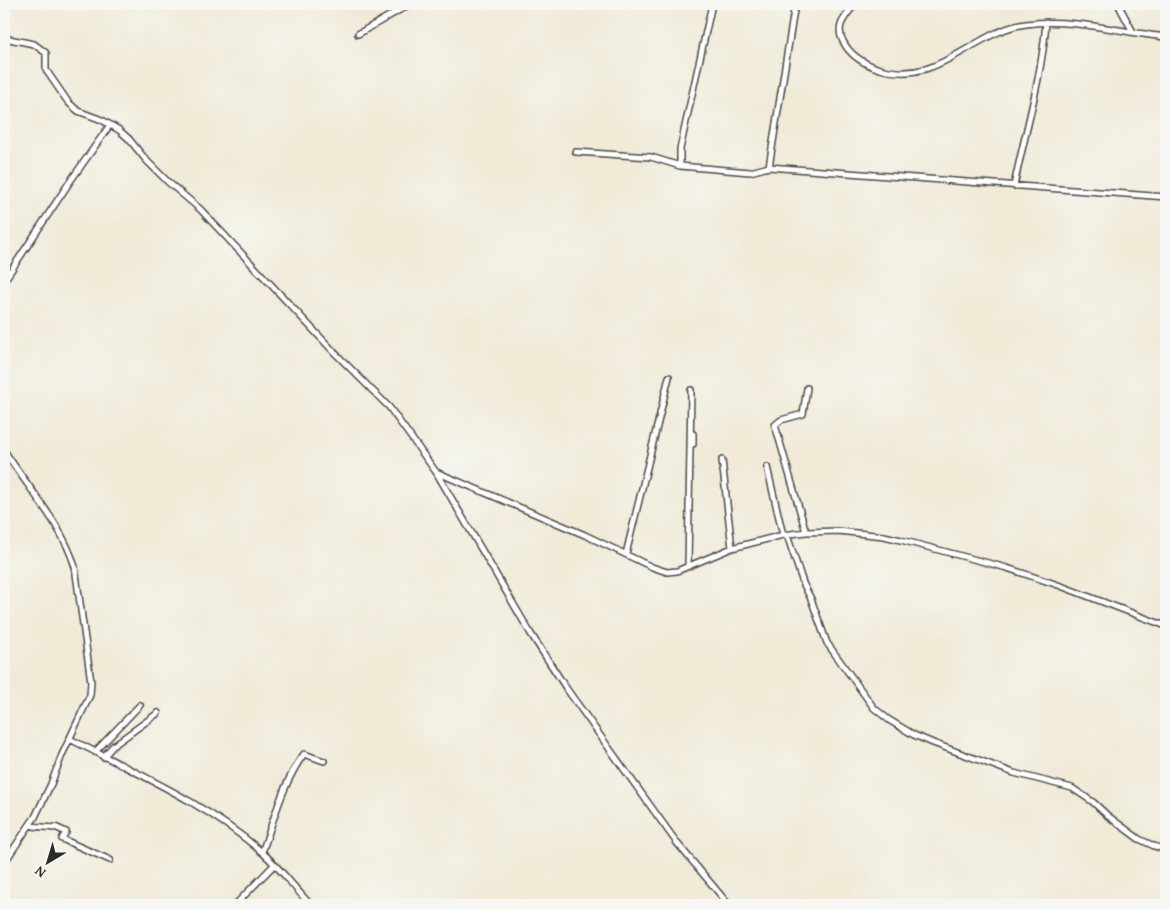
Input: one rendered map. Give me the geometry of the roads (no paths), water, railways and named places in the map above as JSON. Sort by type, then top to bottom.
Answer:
[{"type":"street","points":[[358,34],[410,4]]},
{"type":"street","points":[[680,166],[680,150],[712,4]]},
{"type":"street","points":[[769,167],[795,4]]},
{"type":"street","points":[[855,4],[839,26],[841,38],[856,58],[867,65],[885,71],[904,72],[925,69],[958,55],[1009,28],[1025,24],[1046,22],[1072,23],[1166,37]]},
{"type":"street","points":[[1118,4],[1133,32]]},
{"type":"street","points":[[1014,186],[1032,102],[1046,22]]},
{"type":"street","points":[[4,43],[6,38],[34,44],[46,53],[46,70],[68,102],[78,111],[110,125],[129,139],[136,150],[168,182],[200,209],[336,354],[389,407],[436,472],[530,634],[566,688],[677,843],[729,905]]},
{"type":"street","points":[[4,281],[110,125]]},
{"type":"street","points":[[576,152],[651,157],[680,166],[750,172],[769,167],[1166,197]]},
{"type":"street","points":[[626,554],[669,377]]},
{"type":"street","points":[[806,532],[774,425],[781,420],[803,414],[807,388]]},
{"type":"street","points":[[689,565],[691,390]]},
{"type":"street","points":[[689,565],[693,434]]},
{"type":"street","points":[[4,450],[70,550],[75,567],[91,682],[90,695],[51,784],[30,824],[4,864]]},
{"type":"street","points":[[722,460],[732,548]]},
{"type":"street","points":[[767,466],[785,535],[827,643],[874,708],[889,720],[914,735],[1014,773],[1072,788],[1139,839],[1166,850]]},
{"type":"street","points":[[436,472],[667,572],[677,571],[732,548],[785,535],[838,531],[901,540],[1008,568],[1166,626]]},
{"type":"street","points":[[95,752],[140,705]]},
{"type":"street","points":[[103,757],[114,745],[158,712]]},
{"type":"street","points":[[70,740],[177,794],[222,822],[262,852],[311,905]]},
{"type":"street","points":[[262,852],[283,795],[299,761],[304,754],[324,761]]},
{"type":"street","points":[[30,824],[38,828],[45,826],[55,827],[66,832],[62,839],[110,860]]},
{"type":"street","points":[[234,905],[274,865]]}]
